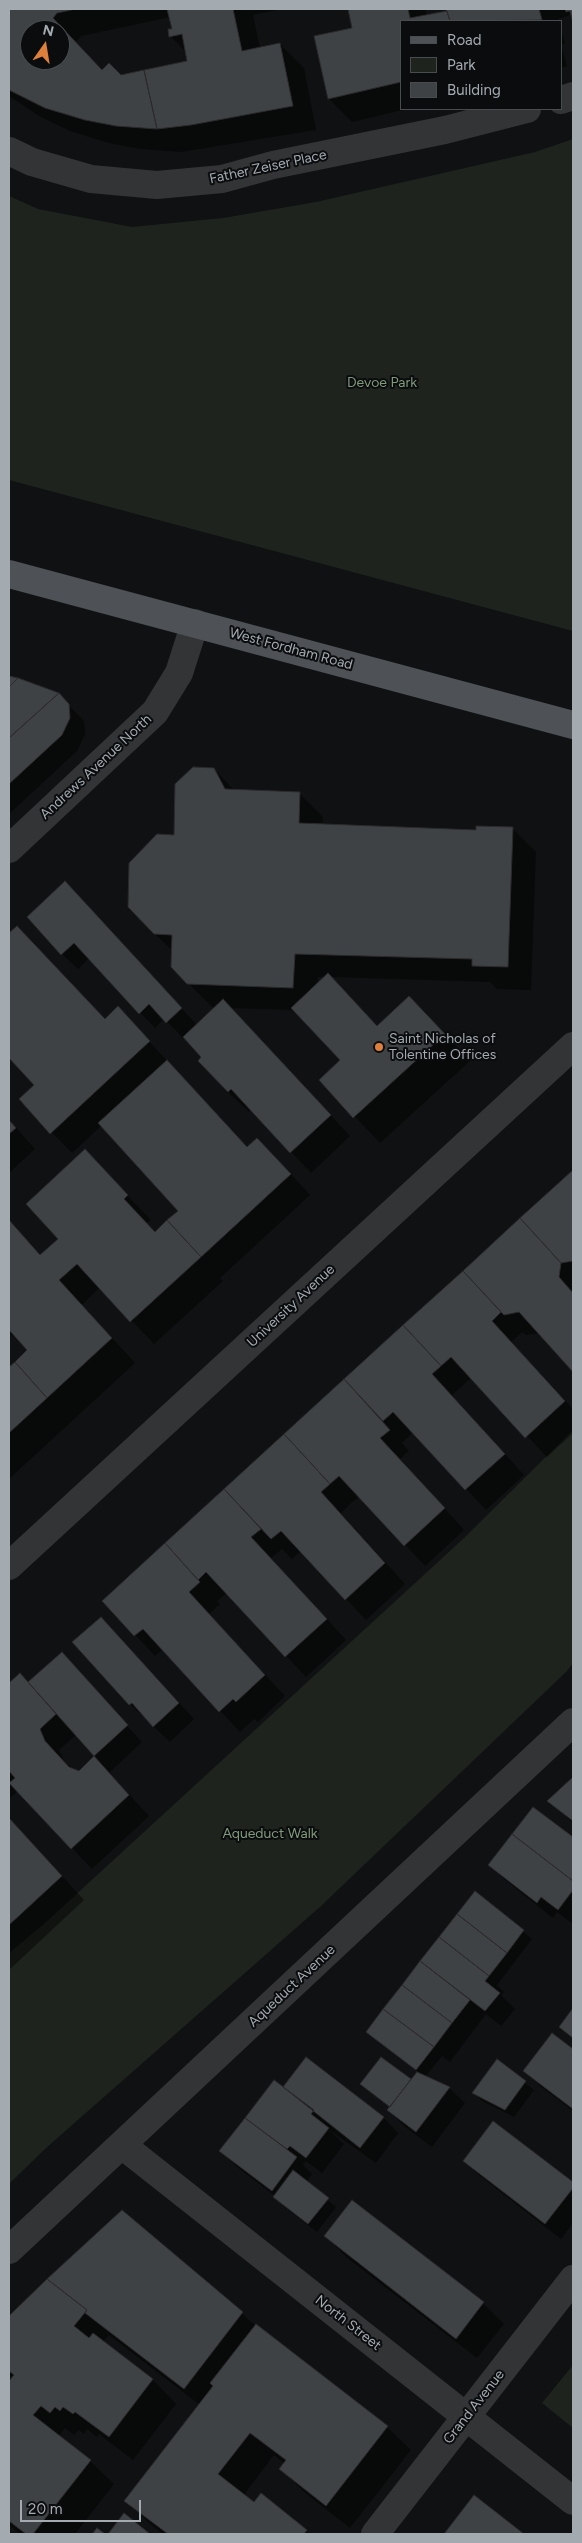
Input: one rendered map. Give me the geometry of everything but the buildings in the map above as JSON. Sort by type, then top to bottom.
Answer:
[{"type":"main road","name":"West Fordham Road","points":[[9,574],[573,725]]},
{"type":"street","name":"Father Zeiser Place","points":[[9,151],[32,162],[91,179],[157,186],[222,179],[273,165],[445,130],[523,110]]},
{"type":"street","name":"Andrews Avenue North","points":[[9,848],[155,712],[179,673],[195,623]]},
{"type":"street","name":"University Avenue","points":[[9,1566],[573,1046]]},
{"type":"street","name":"Aqueduct Avenue","points":[[9,2250],[573,1722]]},
{"type":"street","name":"North Street","points":[[122,2145],[573,2500]]},
{"type":"street","name":"Grand Avenue","points":[[375,2534],[573,2280]]},
{"type":"green space","name":"Devoe Park","points":[[573,139],[573,631],[9,480],[9,196],[38,209],[132,227],[223,218],[316,202],[535,152]]},
{"type":"green space","name":"Aqueduct Walk","points":[[573,1430],[573,1663],[567,1671],[321,1906],[46,2148],[9,2184],[9,1953],[46,1922],[463,1539]]},
{"type":"green space","points":[[573,2365],[573,2428],[542,2403]]},
{"type":"place","name":"Saint Nicholas of Tolentine Offices","points":[[379,1047]]}]
